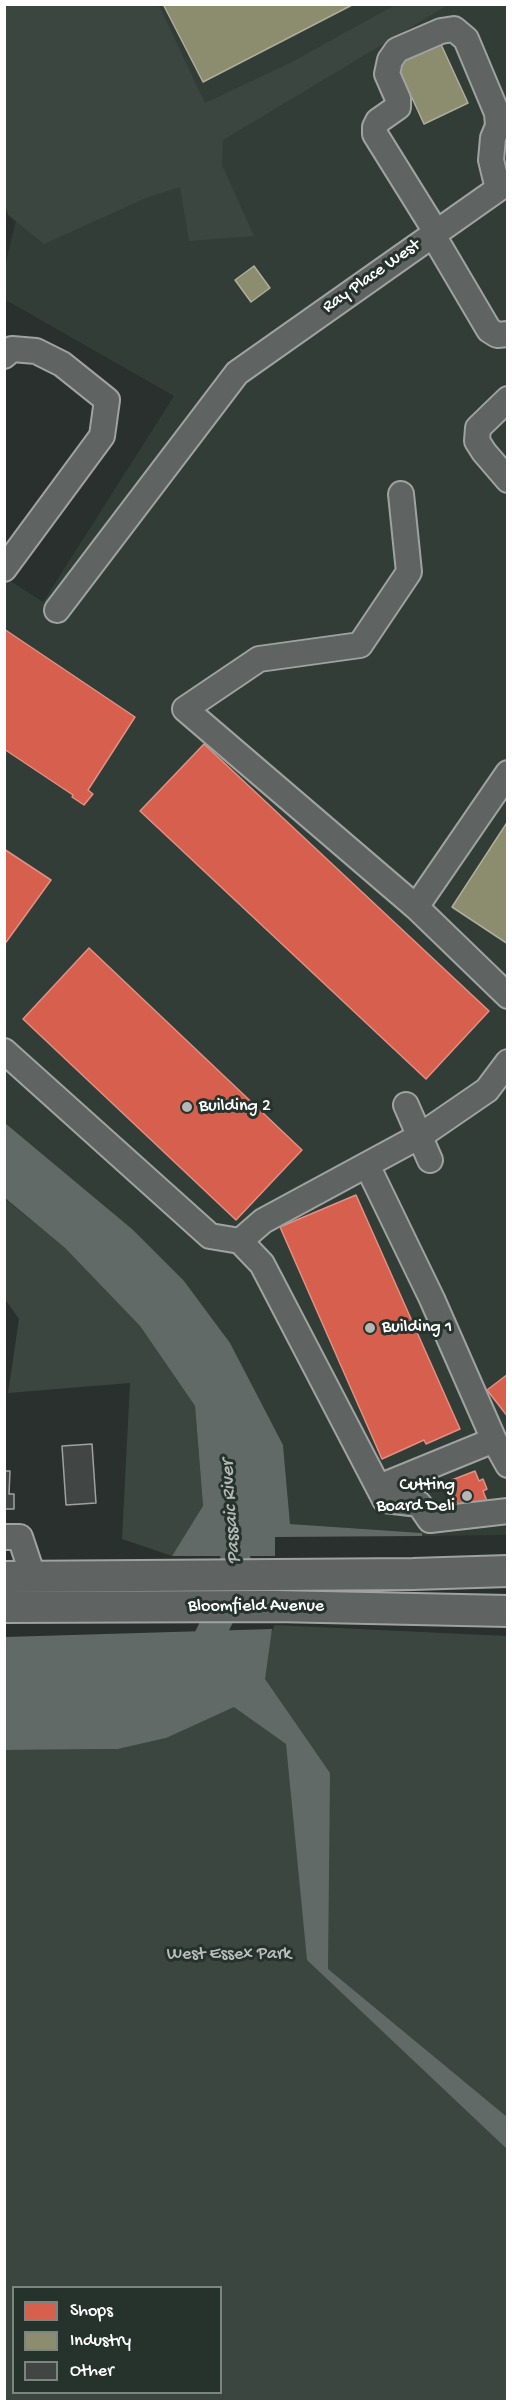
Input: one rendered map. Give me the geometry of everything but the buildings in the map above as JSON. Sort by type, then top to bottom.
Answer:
[{"type":"main road","name":"Bloomfield Avenue","points":[[19,1576],[507,1572]]},
{"type":"main road","name":"Bloomfield Avenue","points":[[4,1607],[275,1606],[507,1611]]},
{"type":"street","points":[[503,185],[490,160],[493,138],[498,126],[497,113],[466,39],[454,29],[441,30],[397,51],[390,60],[387,74],[398,99],[398,107],[378,121],[375,134],[435,233],[489,330],[497,335],[507,334]]},
{"type":"street","name":"Ray Place West","points":[[57,610],[237,373],[503,185]]},
{"type":"street","points":[[4,356],[12,349],[36,351],[62,364],[107,400],[102,435],[4,569]]},
{"type":"street","points":[[507,399],[478,428],[477,441],[507,480]]},
{"type":"street","points":[[401,494],[409,572],[360,645],[258,659],[185,709],[416,907],[507,996]]},
{"type":"street","points":[[416,907],[507,773]]},
{"type":"street","points":[[4,1051],[210,1236],[240,1241],[262,1264],[385,1500],[419,1504],[430,1520],[507,1511]]},
{"type":"street","points":[[240,1241],[263,1221],[420,1136],[460,1108],[497,1090],[507,1062]]},
{"type":"street","points":[[430,1160],[406,1105],[460,1108]]},
{"type":"street","points":[[367,1165],[432,1299],[507,1465]]},
{"type":"street","points":[[379,1487],[494,1440]]},
{"type":"street","points":[[4,1537],[20,1537],[19,1576]]},
{"type":"shaded area","points":[[159,5],[507,5],[508,167],[503,171],[508,177],[507,1535],[422,1536],[422,1533],[290,1524],[283,1445],[258,1399],[132,1229],[5,1123],[4,577],[43,602],[174,396],[4,299],[5,266],[16,220],[215,125]]},
{"type":"green space","points":[[5,4],[159,5],[205,103],[290,63],[395,5],[448,5],[223,140],[222,165],[254,236],[189,241],[180,187],[146,198],[44,244],[8,215],[5,204]]},
{"type":"green space","points":[[4,1198],[65,1248],[140,1326],[195,1406],[203,1507],[172,1556],[122,1539],[130,1383],[8,1393],[19,1319],[5,1299]]},
{"type":"green space","name":"West Essex Park","points":[[275,1625],[507,1636],[507,2401],[5,2401],[4,1750],[118,1749],[166,1738],[271,1633]]},
{"type":"water","points":[[5,1123],[132,1229],[184,1281],[230,1343],[283,1445],[290,1524],[422,1533],[422,1536],[275,1537],[275,1556],[172,1556],[203,1506],[195,1406],[140,1326],[65,1248],[5,1198]]},
{"type":"water","points":[[272,1629],[265,1679],[330,1773],[328,1969],[507,2117],[507,2149],[307,1960],[286,1744],[234,1707],[166,1738],[118,1749],[5,1750],[5,1637]]},
{"type":"waterway","name":"Passaic River","points":[[195,1666],[236,1582],[234,1514]]},
{"type":"place","name":"Building 2","points":[[187,1107]]},
{"type":"place","name":"Building 1","points":[[370,1328]]},
{"type":"place","name":"Cutting Board Deli","points":[[467,1496]]}]
